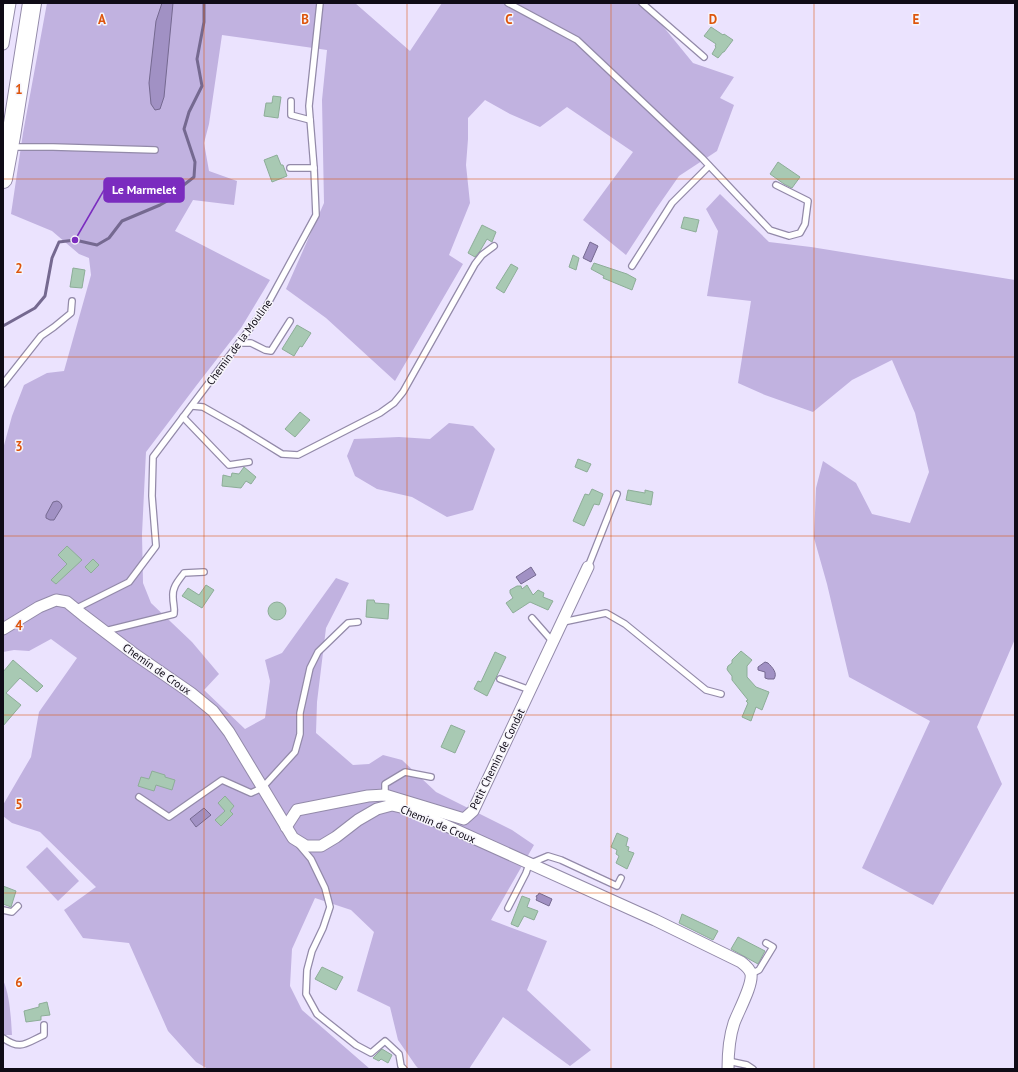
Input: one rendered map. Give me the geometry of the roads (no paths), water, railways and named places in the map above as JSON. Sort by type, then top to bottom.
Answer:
[{"type":"main road","points":[[3,179],[32,3]]},
{"type":"street","points":[[3,44],[10,3]]},
{"type":"street","name":"Petit Chemin de Condat","points":[[286,827],[297,810],[368,796],[385,795],[464,819],[473,811],[588,567]]},
{"type":"street","name":"Chemin de Croux","points":[[3,629],[39,607],[56,600],[67,602],[133,653],[191,693],[213,711],[229,732],[293,838],[306,846],[320,846],[336,838],[358,820],[377,809],[392,805],[409,809],[718,950],[741,962],[748,968],[751,974]]},
{"type":"street","points":[[728,1065],[729,1041],[734,1023],[749,986],[751,974]]},
{"type":"lane","name":"Chemin de la Mouline","points":[[75,609],[129,582],[156,546],[152,496],[153,457],[266,307],[316,215],[314,168],[308,106],[320,3]]},
{"type":"lane","points":[[508,3],[577,40],[709,166],[770,230],[789,236],[800,233],[805,224],[808,201],[776,185]]},
{"type":"lane","points":[[642,3],[704,58]]},
{"type":"lane","points":[[291,101],[291,116],[310,120]]},
{"type":"lane","points":[[9,147],[155,150]]},
{"type":"lane","points":[[632,266],[672,203],[709,166]]},
{"type":"lane","points":[[290,168],[314,168]]},
{"type":"lane","points":[[192,406],[203,407],[282,454],[298,455],[380,413],[394,403],[403,392],[475,264],[482,255],[494,246]]},
{"type":"lane","points":[[3,384],[41,336],[71,313],[72,302]]},
{"type":"lane","points":[[239,344],[251,343],[265,350],[271,351],[290,321]]},
{"type":"lane","points":[[184,417],[229,465],[249,462]]},
{"type":"lane","points":[[588,567],[617,494]]},
{"type":"lane","points":[[104,631],[174,614],[175,607],[172,595],[176,584],[184,573],[204,572]]},
{"type":"lane","points":[[563,622],[606,613],[625,624],[706,690],[721,694]]},
{"type":"lane","points":[[532,618],[553,642]]},
{"type":"lane","points":[[139,797],[169,816],[222,780],[251,793],[262,788],[295,752],[300,734],[300,713],[310,668],[318,652],[348,623],[358,622]]},
{"type":"lane","points":[[500,679],[531,690]]},
{"type":"lane","points":[[385,795],[385,784],[405,772],[431,777]]},
{"type":"lane","points":[[293,838],[311,859],[325,888],[330,907],[323,928],[312,951],[307,970],[306,994],[317,1014],[356,1045],[371,1054],[385,1041],[399,1054],[401,1066],[404,1069]]},
{"type":"lane","points":[[508,908],[529,864],[548,856],[561,860],[617,886],[621,878]]},
{"type":"lane","points":[[3,910],[12,912],[18,906]]},
{"type":"lane","points":[[751,974],[759,970],[773,947],[766,943]]},
{"type":"lane","points":[[3,1038],[11,1044],[19,1046],[44,1035],[44,1025]]},
{"type":"lane","points":[[728,1065],[747,1065],[752,1069]]},
{"type":"waterway","points":[[3,326],[35,308],[45,296],[52,258],[59,242],[75,240],[97,245],[109,238],[122,221],[169,200],[176,191],[194,177],[195,162],[184,129],[189,112],[202,86],[197,59],[204,22],[204,3]]},
{"type":"place","name":"Le Marmelet","points":[[75,240]]}]
